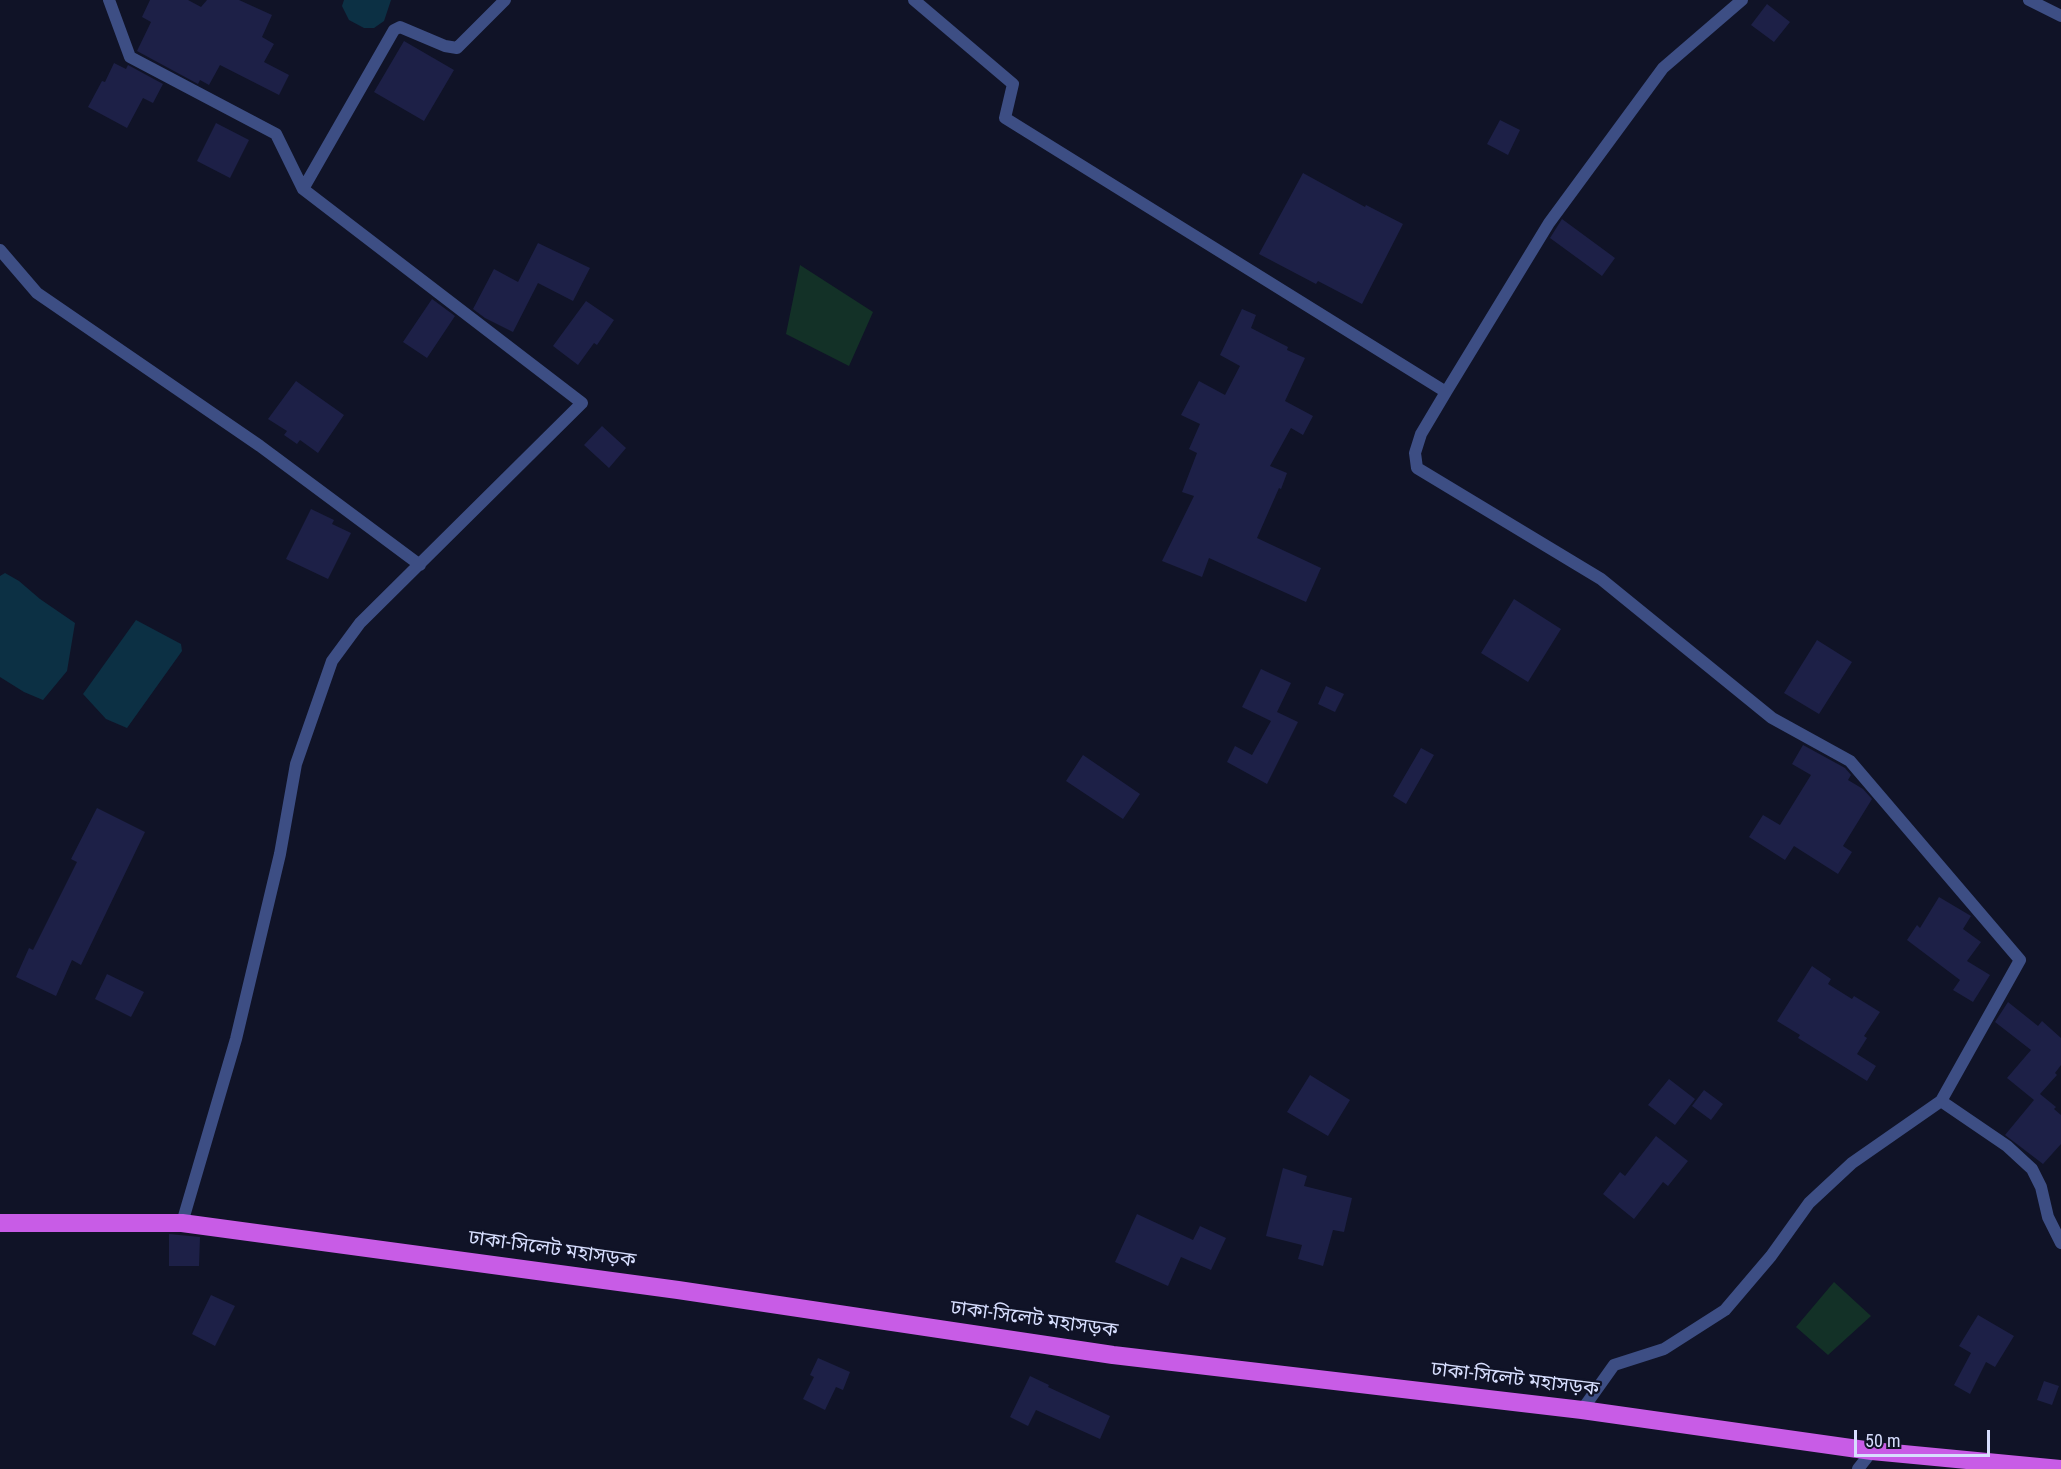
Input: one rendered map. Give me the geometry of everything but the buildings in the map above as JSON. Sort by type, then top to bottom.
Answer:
[{"type":"highway","name":"ঢাকা-সিলেট মহাসড়ক","points":[[0,1223],[182,1223],[678,1290],[1113,1355],[1582,1410],[1872,1451],[2061,1468]]},
{"type":"street","points":[[109,0],[130,57],[276,134],[303,189],[582,403],[360,623],[332,661],[296,764],[280,854],[236,1039],[182,1223]]},
{"type":"street","points":[[303,189],[394,30],[400,27],[445,46],[457,48],[506,0]]},
{"type":"street","points":[[914,0],[1013,84],[1005,118],[1446,392]]},
{"type":"street","points":[[1582,1410],[1614,1365],[1664,1349],[1725,1310],[1772,1256],[1809,1203],[1852,1163],[1941,1101],[2020,960],[1850,761],[1772,718],[1601,579],[1417,468],[1415,453],[1421,434],[1549,223],[1663,68],[1742,0]]},
{"type":"street","points":[[2029,0],[2061,16]]},
{"type":"street","points":[[0,250],[38,293],[260,446],[420,565]]},
{"type":"street","points":[[1941,1101],[2007,1146],[2032,1169],[2041,1187],[2048,1217],[2060,1236]]},
{"type":"street","points":[[1858,1469],[1872,1451]]},
{"type":"green space","points":[[800,265],[873,312],[849,366],[786,334]]},
{"type":"green space","points":[[1834,1282],[1871,1316],[1828,1355],[1796,1327]]},
{"type":"water","points":[[344,0],[391,0],[384,21],[374,28],[364,28],[349,20],[342,6]]},
{"type":"water","points":[[5,573],[75,623],[67,671],[43,700],[24,692],[0,677],[0,576]]},
{"type":"water","points":[[136,620],[181,644],[182,651],[127,728],[106,719],[83,694]]}]
